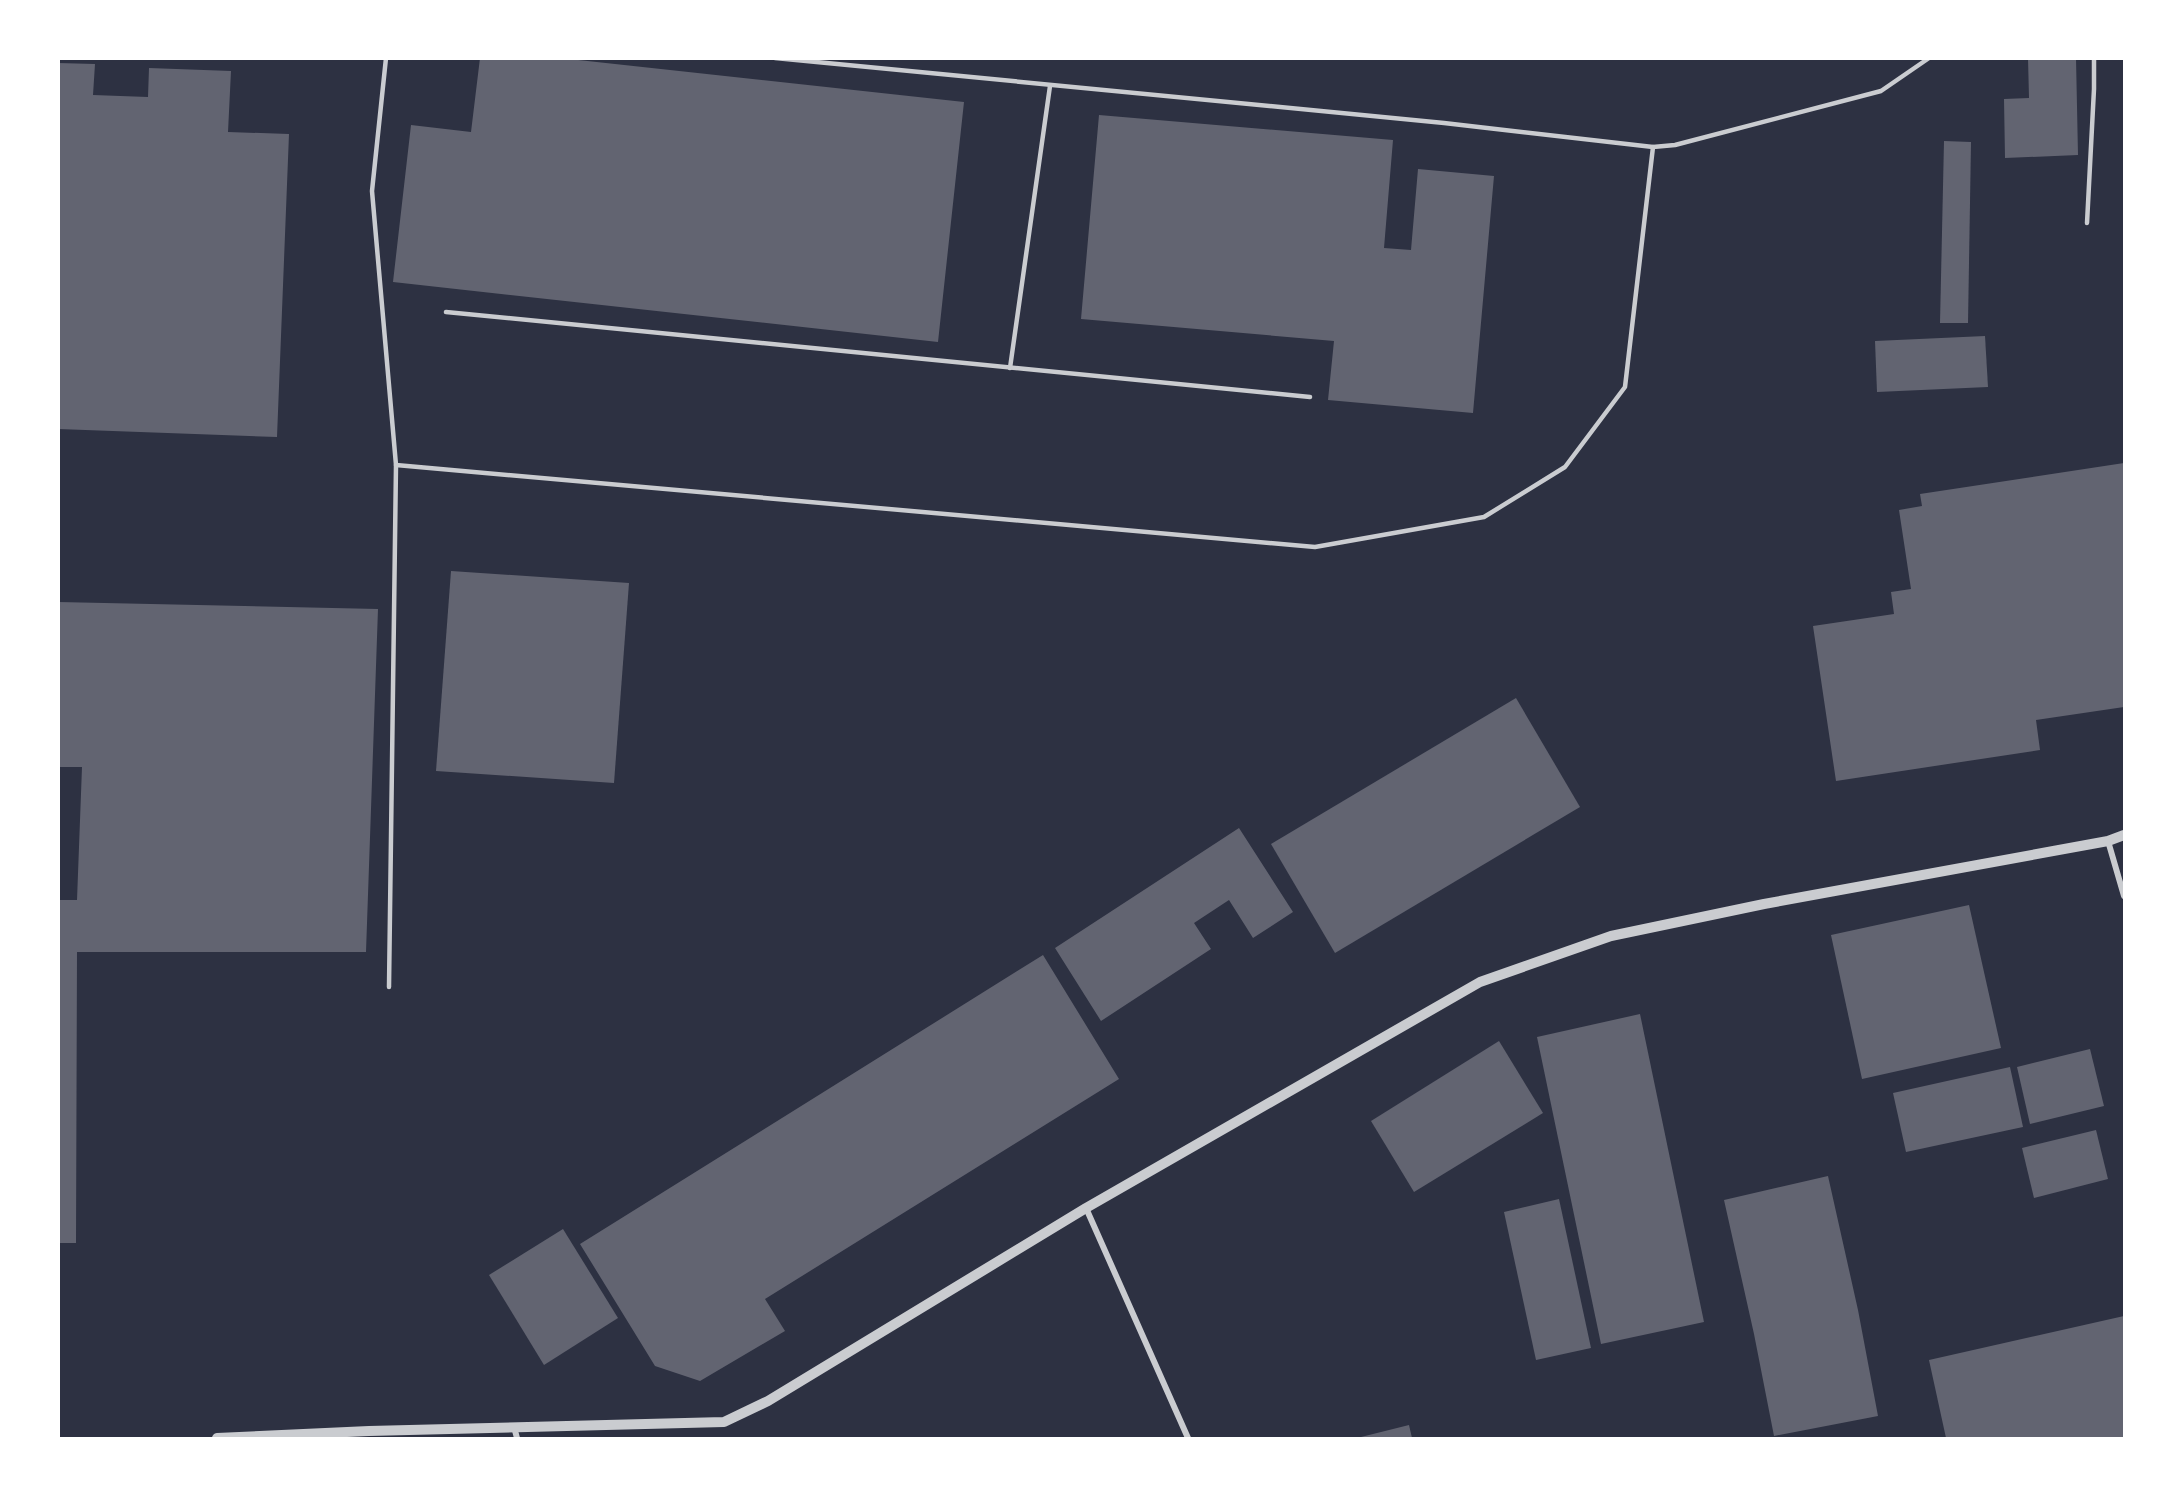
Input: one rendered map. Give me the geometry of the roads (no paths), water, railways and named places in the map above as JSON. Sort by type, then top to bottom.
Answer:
[{"type":"street","points":[[217,1438],[369,1431],[515,1433],[724,1422],[768,1401],[1086,1208],[1480,982],[1611,936],[1764,904],[2108,841],[2124,835]]},
{"type":"street","points":[[2108,841],[2124,896]]},
{"type":"street","points":[[1086,1208],[1188,1438]]},
{"type":"lane","points":[[386,58],[372,191],[396,465],[388,987]]},
{"type":"lane","points":[[775,58],[1444,123],[1653,147],[1675,146],[1881,91],[1929,58]]},
{"type":"lane","points":[[2087,223],[2094,58]]},
{"type":"lane","points":[[1010,368],[1050,86]]},
{"type":"lane","points":[[396,465],[1315,547],[1484,517],[1565,467],[1625,387],[1653,147]]},
{"type":"lane","points":[[446,312],[1310,398]]}]
